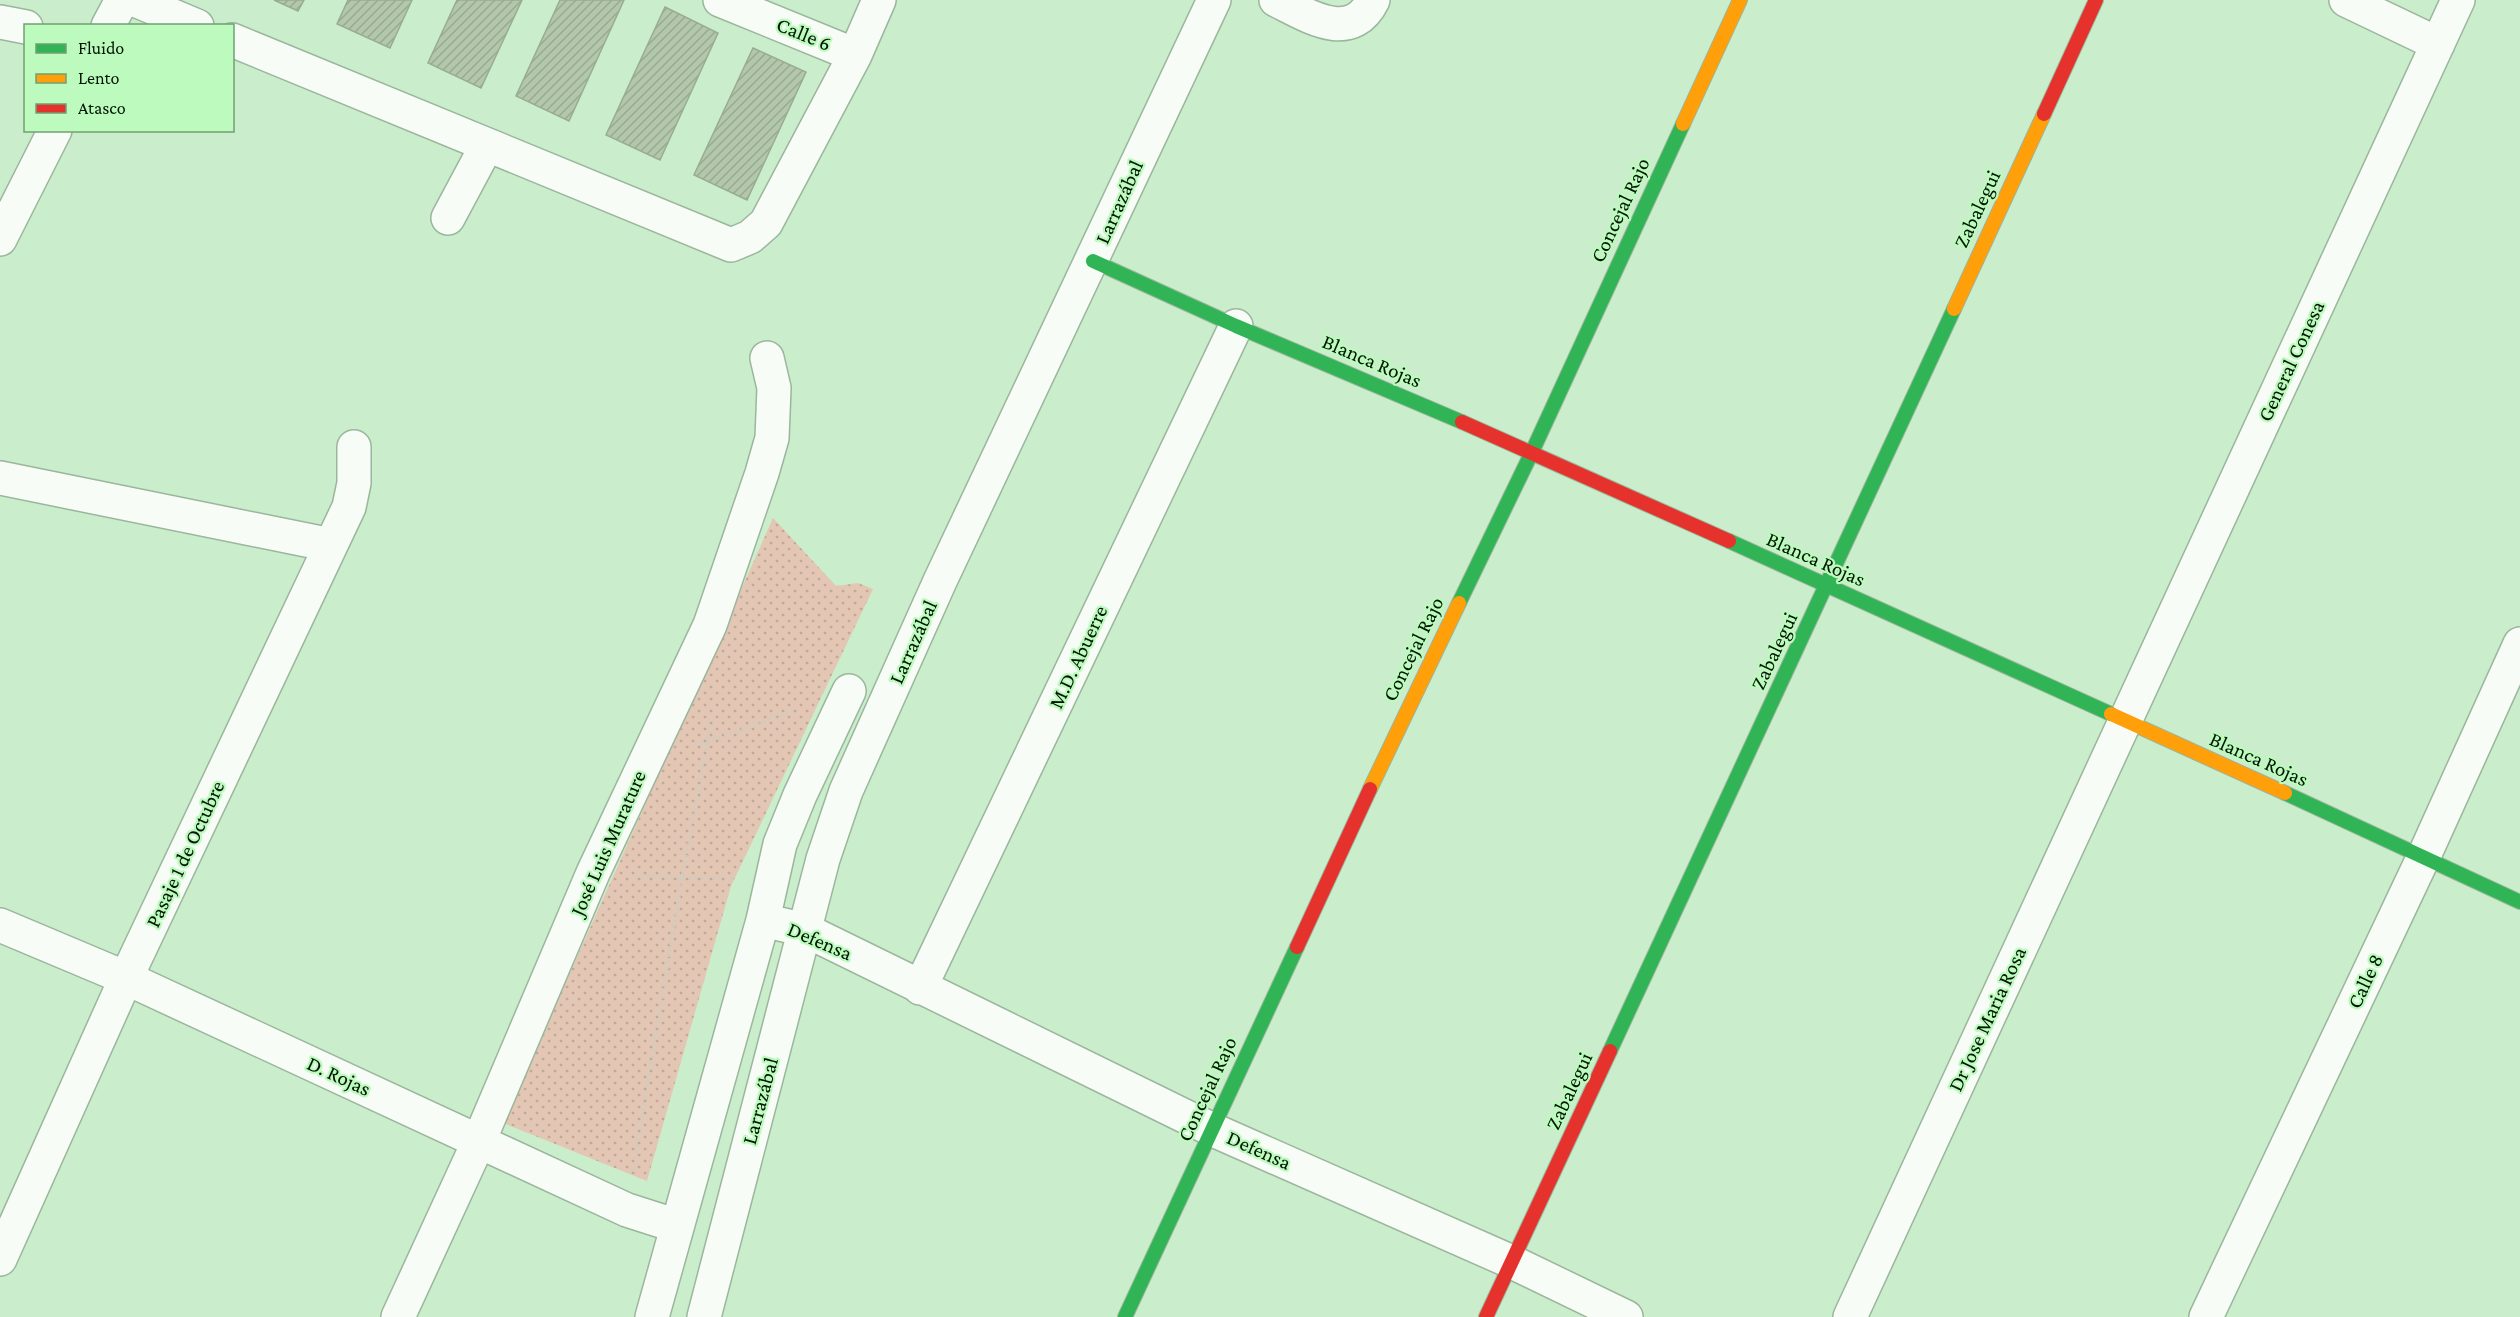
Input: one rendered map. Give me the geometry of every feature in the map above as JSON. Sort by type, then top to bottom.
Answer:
[{"type":"street","points":[[109,24],[122,0]]},
{"type":"street","points":[[135,0],[192,24]]},
{"type":"street","name":"Calle 6","points":[[720,0],[855,55]]},
{"type":"street","points":[[234,41],[731,245],[750,237],[766,223],[855,55],[879,0]]},
{"type":"street","name":"Larrazábal","points":[[704,1317],[833,825],[846,791],[945,570],[1093,261],[1214,0]]},
{"type":"street","points":[[1276,0],[1324,23],[1349,24],[1367,11],[1373,0]]},
{"type":"street","name":"Concejal Rajo","points":[[1125,1317],[1405,714],[1532,452],[1740,0]]},
{"type":"street","name":"Zabalegui","points":[[1486,1317],[1827,587],[2096,0]]},
{"type":"street","points":[[2346,0],[2438,44]]},
{"type":"street","name":"General Conesa","points":[[2124,722],[2458,0]]},
{"type":"street","points":[[0,22],[24,27]]},
{"type":"street","points":[[0,237],[54,132]]},
{"type":"street","points":[[448,218],[488,145]]},
{"type":"street","name":"Blanca Rojas","points":[[1093,261],[1236,326],[1532,452],[2424,856],[2520,903]]},
{"type":"street","name":"M.D. Abuerre","points":[[920,988],[1236,326]]},
{"type":"street","name":"José Luis Murature","points":[[398,1317],[479,1141],[593,873],[710,625],[772,438],[774,388],[767,358]]},
{"type":"street","name":"Pasaje 1 de Octubre","points":[[0,1259],[126,978],[349,507],[354,483],[354,447]]},
{"type":"street","points":[[0,478],[330,545]]},
{"type":"street","name":"Calle 8","points":[[2206,1317],[2424,856],[2520,644]]},
{"type":"street","points":[[652,1317],[763,920],[780,844],[800,795],[849,692]]},
{"type":"street","name":"Dr Jose Maria Rosa","points":[[1850,1317],[2124,722]]},
{"type":"street","name":"Defensa","points":[[763,920],[805,930],[1211,1129],[1512,1262],[1626,1317]]},
{"type":"street","name":"D. Rojas","points":[[0,925],[126,978],[627,1210],[677,1226]]},
{"type":"path","points":[[644,763],[849,692]]},
{"type":"path","points":[[627,1210],[713,709]]},
{"type":"path","points":[[593,873],[682,879],[771,879]]},
{"type":"shaded area","points":[[773,518],[836,586],[858,583],[873,589],[731,886],[647,1181],[503,1123]]},
{"type":"building","points":[[274,0],[304,0],[298,11]]},
{"type":"building","points":[[348,0],[412,0],[390,48],[337,24]]},
{"type":"building","points":[[457,0],[522,0],[481,88],[428,63]]},
{"type":"building","points":[[560,0],[624,0],[569,121],[516,96]]},
{"type":"building","points":[[665,7],[718,33],[660,160],[606,135]]},
{"type":"building","points":[[753,48],[806,72],[747,200],[694,175]]},
{"type":"traffic: fast","points":[[1459,603],[1532,452],[1683,124]]},
{"type":"traffic: fast","points":[[1093,261],[1236,326],[1462,422]]},
{"type":"traffic: fast","points":[[1610,1051],[1954,309]]},
{"type":"traffic: fast","points":[[1729,541],[2111,714]]},
{"type":"traffic: fast","points":[[2285,793],[2520,902]]},
{"type":"traffic: fast","points":[[1125,1317],[1297,947]]},
{"type":"traffic: slow","points":[[1683,124],[1740,0]]},
{"type":"traffic: slow","points":[[1954,309],[2044,114]]},
{"type":"traffic: slow","points":[[1370,789],[1459,603]]},
{"type":"traffic: slow","points":[[2111,714],[2285,793]]},
{"type":"traffic: jam","points":[[2044,114],[2096,0]]},
{"type":"traffic: jam","points":[[1462,422],[1729,541]]},
{"type":"traffic: jam","points":[[1297,947],[1370,789]]},
{"type":"traffic: jam","points":[[1486,1317],[1610,1051]]}]
